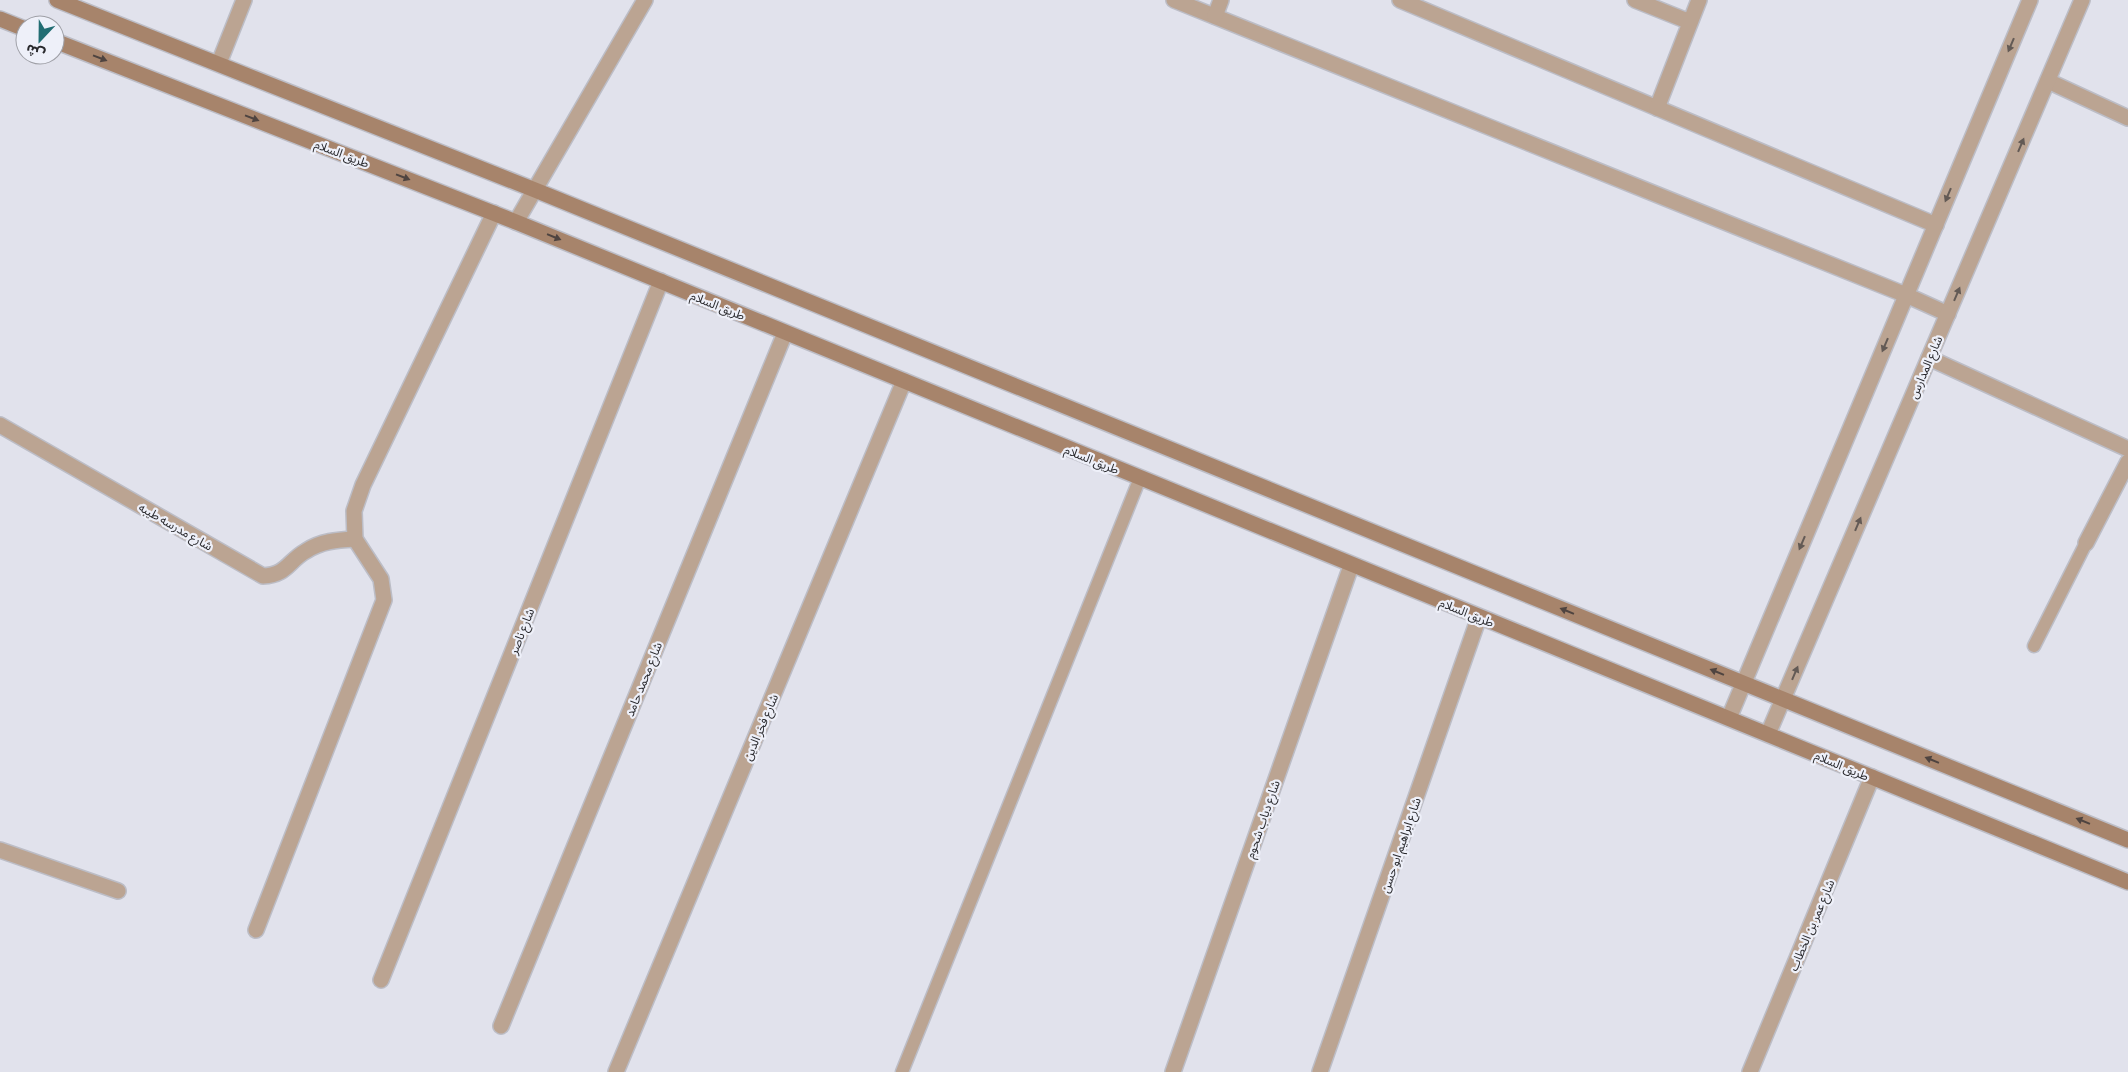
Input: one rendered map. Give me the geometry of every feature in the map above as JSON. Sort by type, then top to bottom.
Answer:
[{"type":"main road","points":[[57,0],[535,190],[2128,840]]},
{"type":"main road","points":[[0,19],[15,25]]},
{"type":"main road","name":"طريق السلام","points":[[65,44],[494,213],[1351,566],[1729,718],[2128,882]]},
{"type":"street","points":[[219,63],[244,0]]},
{"type":"street","points":[[516,222],[645,0]]},
{"type":"street","points":[[1174,0],[1906,294],[1948,314]]},
{"type":"street","points":[[1215,16],[1221,0]]},
{"type":"street","points":[[1400,0],[1936,225]]},
{"type":"street","points":[[1635,0],[1690,22]]},
{"type":"street","points":[[1657,108],[1699,0]]},
{"type":"street","points":[[1729,718],[2030,0]]},
{"type":"street","name":"شارع المدارس","points":[[1768,734],[2082,0]]},
{"type":"street","points":[[2048,81],[2128,118]]},
{"type":"street","points":[[256,930],[384,600],[381,579],[355,539],[354,511],[363,485],[494,213]]},
{"type":"street","name":"شارع ناصر","points":[[382,980],[661,281]]},
{"type":"street","name":"شارع محمد حامد","points":[[501,1026],[785,333]]},
{"type":"street","points":[[1929,358],[2128,449]]},
{"type":"street","name":"شارع فخر الدين","points":[[616,1072],[904,381]]},
{"type":"street","name":"شارع مدرسه طيبه","points":[[0,425],[263,576],[275,576],[305,551],[329,540],[355,539]]},
{"type":"street","points":[[2086,543],[2128,462]]},
{"type":"street","name":"شارع دياب شحوم","points":[[1173,1072],[1351,566]]},
{"type":"street","name":"شارع ابراهيم ابو حسن","points":[[1320,1072],[1479,617]]},
{"type":"street","name":"شارع عمر بن الخطاب","points":[[1750,1072],[1872,777]]},
{"type":"street","points":[[0,850],[118,891]]},
{"type":"lane","points":[[902,1072],[1140,478]]},
{"type":"lane","points":[[2034,646],[2086,543]]}]
